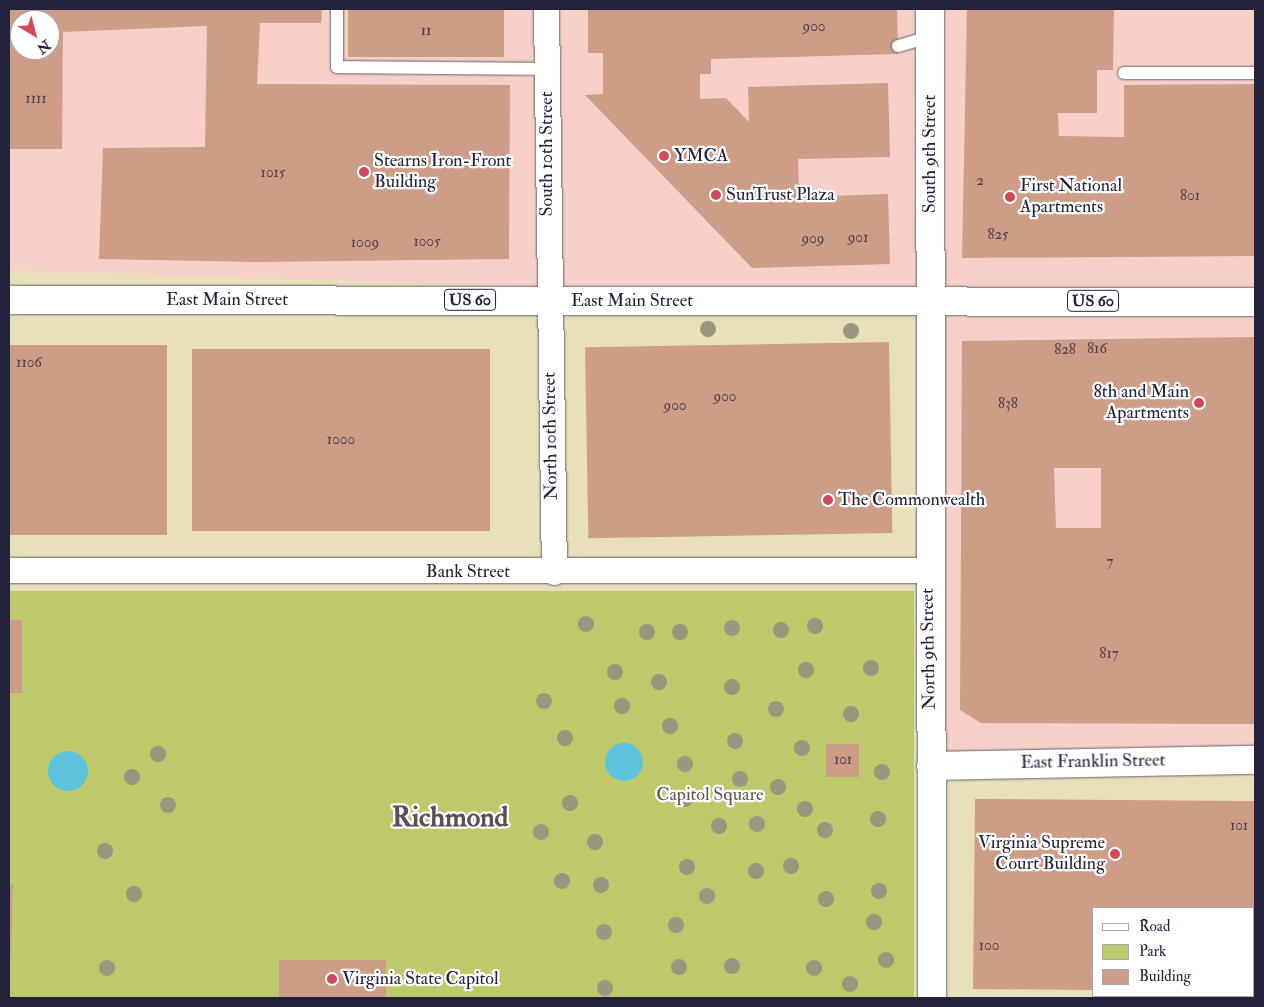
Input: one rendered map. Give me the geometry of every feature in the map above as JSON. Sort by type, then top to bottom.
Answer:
[{"type":"main road","name":"South 9th Street","points":[[930,9],[931,300]]},
{"type":"main road","name":"East Main Street","points":[[9,300],[1255,302]]},
{"type":"main road","name":"North 9th Street","points":[[931,300],[928,570],[932,998]]},
{"type":"main road","name":"East Franklin Street","points":[[931,766],[1255,760]]},
{"type":"street","name":"South 10th Street","points":[[546,9],[547,300]]},
{"type":"street","name":"North 10th Street","points":[[547,300],[554,572]]},
{"type":"street","name":"Bank Street","points":[[9,570],[554,572],[928,570]]},
{"type":"lane","points":[[337,9],[337,67],[366,62],[547,69]]},
{"type":"lane","points":[[898,46],[930,37]]},
{"type":"lane","points":[[1124,73],[1255,73]]},
{"type":"shaded area","points":[[9,9],[1255,9],[1255,762],[931,766],[930,300],[9,270]]},
{"type":"green space","name":"Capitol Square","points":[[9,591],[914,591],[914,998],[9,998]]},
{"type":"water","points":[[624,743],[638,748],[643,762],[638,776],[624,781],[610,776],[605,762],[610,748]]},
{"type":"water","points":[[68,751],[82,757],[88,771],[82,785],[68,791],[54,785],[48,771],[54,757]]},
{"type":"building","points":[[9,9],[322,9],[321,23],[260,23],[257,84],[510,85],[509,259],[258,262],[99,259],[103,148],[205,147],[207,26],[63,32],[62,149],[9,149]]},
{"type":"building","points":[[348,9],[504,9],[504,57],[348,57]]},
{"type":"building","points":[[588,9],[897,9],[898,54],[711,59],[711,74],[700,74],[700,99],[726,98],[749,122],[748,87],[888,83],[890,157],[798,159],[799,197],[888,194],[890,264],[752,268],[585,95],[603,94],[603,53],[588,53]]},
{"type":"building","points":[[967,9],[1114,9],[1113,70],[1097,70],[1097,113],[1058,113],[1059,136],[1124,137],[1124,85],[1255,84],[1255,256],[962,258]]},
{"type":"building","points":[[1255,337],[1255,724],[981,723],[960,710],[962,341]],"holes":[[[1054,468],[1101,468],[1101,528],[1056,528]]]},
{"type":"building","points":[[889,342],[892,533],[588,538],[585,347]]},
{"type":"building","points":[[9,345],[167,345],[167,535],[9,535]]},
{"type":"building","points":[[192,349],[490,349],[490,531],[192,531]]},
{"type":"building","points":[[9,620],[22,620],[22,693],[9,693]]},
{"type":"building","points":[[826,744],[859,744],[859,777],[826,777]]},
{"type":"building","name":"Virginia Supreme Court Building","points":[[975,799],[1255,801],[1255,991],[1254,907],[1092,907],[1092,990],[973,989]]},
{"type":"building","points":[[13,884],[11,958],[9,958],[9,885]]},
{"type":"building","name":"Virginia State Capitol","points":[[279,960],[386,960],[386,998],[279,998]]},
{"type":"place","name":"YMCA","points":[[664,156]]},
{"type":"place","name":"Stearns Iron-Front Building","points":[[364,172]]},
{"type":"place","name":"SunTrust Plaza","points":[[716,195]]},
{"type":"place","name":"First National Apartments","points":[[1010,197]]},
{"type":"place","name":"8th and Main Apartments","points":[[1199,403]]},
{"type":"place","name":"The Commonwealth","points":[[828,500]]},
{"type":"place","name":"Virginia Supreme Court Building","points":[[1115,854]]},
{"type":"place","name":"Virginia State Capitol","points":[[332,979]]},
{"type":"district","name":"Richmond","points":[[450,818]]}]
